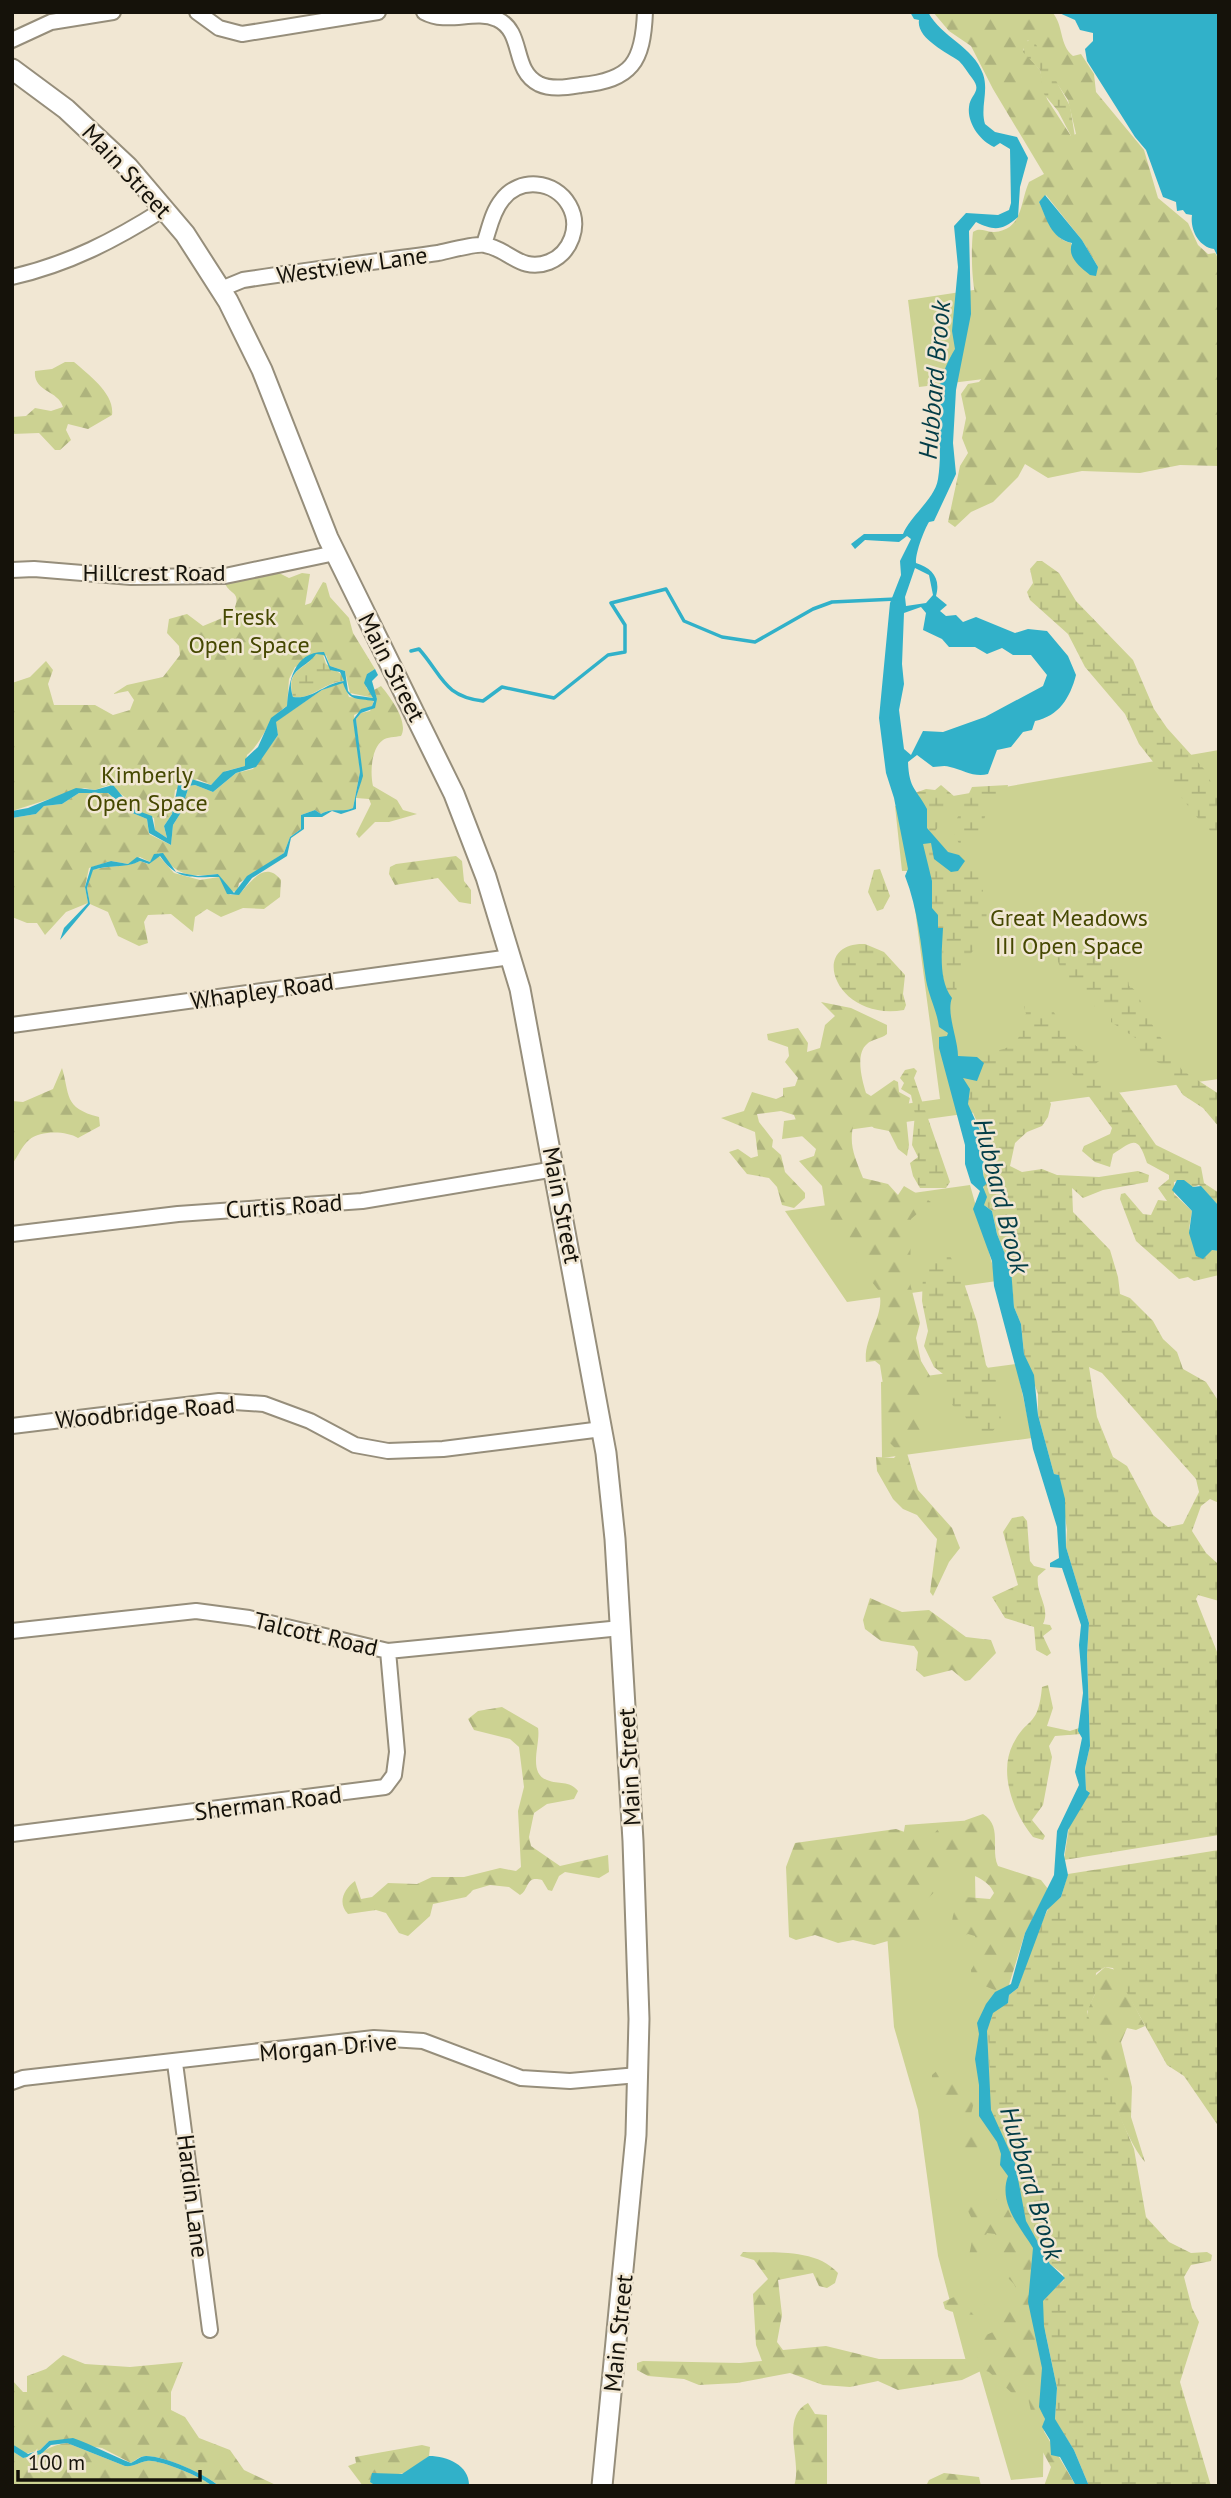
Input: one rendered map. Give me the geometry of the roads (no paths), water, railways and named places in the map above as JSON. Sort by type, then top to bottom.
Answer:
[{"type":"main road","name":"Main Street","points":[[12,69],[88,128],[128,167],[164,209],[221,289],[262,370],[335,553],[454,793],[486,877],[511,957],[528,1027],[602,1429],[615,1539],[621,1628],[636,1896],[638,2075],[632,2193],[601,2486]]},
{"type":"street","points":[[12,40],[51,22],[113,12]]},
{"type":"street","points":[[197,12],[219,28],[243,34],[378,12]]},
{"type":"street","points":[[424,12],[447,19],[481,16],[498,20],[513,34],[520,63],[528,75],[544,86],[557,87],[599,83],[627,72],[642,47],[645,12]]},
{"type":"street","points":[[536,184],[552,188],[570,206],[574,223],[572,239],[562,254],[548,263],[523,264],[484,244],[499,202],[519,187],[536,184]]},
{"type":"street","points":[[12,278],[53,268],[102,247],[164,209]]},
{"type":"street","name":"Westview Lane","points":[[221,289],[243,280],[484,244]]},
{"type":"street","name":"Hillcrest Road","points":[[12,570],[131,577],[225,576],[335,553]]},
{"type":"street","name":"Whapley Road","points":[[12,1025],[511,957]]},
{"type":"street","name":"Curtis Road","points":[[12,1234],[178,1214],[362,1201],[555,1169]]},
{"type":"street","name":"Woodbridge Road","points":[[12,1426],[219,1401],[264,1404],[310,1421],[355,1445],[388,1451],[443,1449],[602,1429]]},
{"type":"street","name":"Talcott Road","points":[[12,1631],[195,1611],[249,1618],[388,1651],[621,1628]]},
{"type":"street","name":"Sherman Road","points":[[12,1834],[384,1787],[394,1775],[397,1752],[388,1651]]},
{"type":"street","name":"Morgan Drive","points":[[12,2082],[23,2078],[175,2063],[374,2038],[423,2040],[521,2078],[570,2081],[638,2075]]},
{"type":"street","name":"Hardin Lane","points":[[175,2063],[210,2330]]},
{"type":"water","points":[[910,12],[928,12],[941,29],[972,56],[985,80],[985,124],[995,132],[1017,137],[1028,158],[1020,187],[1018,217],[998,228],[976,222],[969,231],[971,314],[956,390],[953,443],[956,474],[934,521],[929,522],[918,548],[916,563],[934,575],[937,584],[936,596],[947,605],[940,611],[946,616],[956,615],[963,622],[976,617],[1015,633],[1028,629],[1047,631],[1068,656],[1076,675],[1062,705],[1051,715],[1035,721],[1032,730],[1023,732],[1011,747],[997,750],[988,774],[974,774],[948,766],[933,767],[917,755],[908,762],[912,784],[927,809],[927,828],[948,852],[959,855],[965,861],[958,871],[951,872],[934,859],[931,843],[923,844],[932,881],[932,908],[938,915],[938,928],[943,928],[943,974],[952,998],[950,1011],[958,1056],[977,1057],[984,1063],[977,1081],[963,1078],[970,1089],[968,1104],[987,1146],[983,1169],[987,1183],[983,1187],[987,1197],[984,1205],[992,1211],[997,1234],[1011,1269],[1014,1307],[1021,1324],[1024,1354],[1034,1375],[1038,1415],[1054,1474],[1059,1475],[1065,1499],[1066,1547],[1089,1623],[1087,1655],[1090,1746],[1085,1768],[1086,1790],[1090,1793],[1068,1830],[1064,1855],[1068,1875],[1061,1897],[1047,1910],[1018,1988],[1009,1995],[1008,2003],[993,2013],[987,2031],[991,2110],[1015,2163],[1026,2221],[1050,2264],[1065,2278],[1043,2301],[1044,2326],[1057,2388],[1055,2419],[1074,2450],[1089,2486],[1076,2486],[1060,2457],[1051,2455],[1050,2440],[1042,2427],[1045,2419],[1039,2407],[1042,2368],[1028,2302],[1033,2248],[1008,2205],[1008,2176],[1000,2165],[1001,2154],[997,2142],[979,2116],[979,2085],[975,2059],[979,2034],[977,2023],[995,1992],[1011,1984],[1025,1933],[1054,1875],[1057,1831],[1079,1785],[1075,1772],[1082,1738],[1078,1731],[1083,1693],[1079,1645],[1081,1625],[1062,1568],[1050,1567],[1050,1563],[1059,1558],[1057,1527],[1033,1449],[1023,1395],[994,1286],[992,1261],[973,1209],[980,1191],[971,1183],[965,1164],[965,1145],[939,1048],[939,1037],[947,1036],[948,1033],[939,1027],[927,986],[916,914],[905,876],[908,869],[894,798],[886,773],[879,718],[890,603],[901,575],[900,561],[911,539],[907,536],[899,542],[865,540],[855,549],[851,544],[864,534],[903,534],[936,486],[940,461],[940,384],[955,349],[952,331],[958,267],[954,226],[966,213],[998,215],[1009,210],[1011,203],[1010,149],[1000,143],[994,147],[979,136],[969,113],[976,90],[975,83],[959,61],[927,39],[919,27],[919,20],[914,19]],"holes":[[[915,568],[929,575],[933,595],[926,603],[906,606],[905,597]],[[921,607],[926,613],[923,630],[942,639],[949,647],[975,647],[987,654],[1002,648],[1013,655],[1031,655],[1047,675],[1043,686],[985,717],[943,732],[923,731],[911,755],[904,749],[899,710],[904,684],[904,613]]]},
{"type":"water","points":[[1057,12],[1219,12],[1219,259],[1214,249],[1199,241],[1192,226],[1192,215],[1183,210],[1177,211],[1176,202],[1163,197],[1146,150],[1087,61],[1085,49],[1093,41],[1093,33],[1080,30],[1075,20]]},
{"type":"water","points":[[1045,195],[1082,240],[1098,267],[1096,276],[1090,275],[1078,265],[1071,253],[1072,243],[1059,237],[1050,227],[1039,202]]},
{"type":"water","points":[[324,652],[330,666],[345,671],[348,691],[352,695],[373,698],[364,683],[367,674],[375,669],[378,675],[372,681],[377,699],[375,708],[361,713],[356,719],[363,776],[356,798],[356,809],[341,814],[332,811],[322,817],[304,817],[304,829],[291,838],[287,856],[252,878],[239,895],[227,894],[219,877],[193,877],[176,872],[198,876],[218,874],[234,893],[247,876],[284,853],[290,837],[301,829],[301,815],[315,810],[321,814],[330,811],[353,808],[360,772],[353,720],[361,709],[372,706],[374,701],[351,696],[343,683],[322,690],[276,722],[278,735],[256,767],[236,773],[213,792],[195,785],[189,786],[180,814],[173,825],[171,845],[149,833],[147,819],[130,812],[108,793],[79,793],[62,804],[44,806],[36,814],[12,818],[12,811],[28,808],[76,788],[95,790],[113,785],[133,809],[152,816],[155,830],[167,838],[164,826],[172,814],[178,785],[188,778],[211,785],[223,772],[245,766],[245,759],[258,747],[271,718],[287,706],[291,678],[305,657],[314,653]],"holes":[[[316,654],[324,655],[330,670],[340,672],[344,681],[306,696],[293,697],[291,681],[294,675]]]},
{"type":"water","points":[[163,853],[176,872],[160,856],[149,864],[140,861],[129,865],[93,870],[87,888],[90,904],[60,940],[64,928],[88,903],[85,887],[91,867],[111,861],[128,864],[137,857],[150,862],[154,854]]},
{"type":"water","points":[[1177,1180],[1184,1180],[1193,1187],[1201,1186],[1219,1206],[1219,1251],[1212,1250],[1203,1259],[1196,1256],[1189,1233],[1192,1211],[1172,1190]]},
{"type":"water","points":[[73,2438],[131,2463],[146,2456],[174,2462],[219,2486],[212,2486],[191,2474],[153,2461],[125,2466],[67,2443],[51,2445],[41,2454],[23,2458],[12,2451],[12,2444],[28,2454],[40,2450],[49,2441]]},
{"type":"water","points":[[429,2456],[450,2460],[462,2468],[469,2486],[376,2486],[370,2482],[372,2473],[402,2474]]},
{"type":"waterway","points":[[411,651],[419,649],[445,683],[460,695],[483,701],[502,687],[554,698],[608,655],[625,652],[625,625],[611,603],[666,589],[684,621],[722,637],[755,642],[813,609],[832,602],[896,599]]},
{"type":"water label","name":"Hubbard Brook","points":[[934,380]]},
{"type":"water label","name":"Hubbard Brook","points":[[1002,1196]]},
{"type":"water label","name":"Hubbard Brook","points":[[1032,2183]]},
{"type":"park label","name":"Fresk Open Space","points":[[249,630]]},
{"type":"park label","name":"Kimberly Open Space","points":[[147,788]]},
{"type":"park label","name":"Great Meadows III Open Space","points":[[1069,931]]}]
